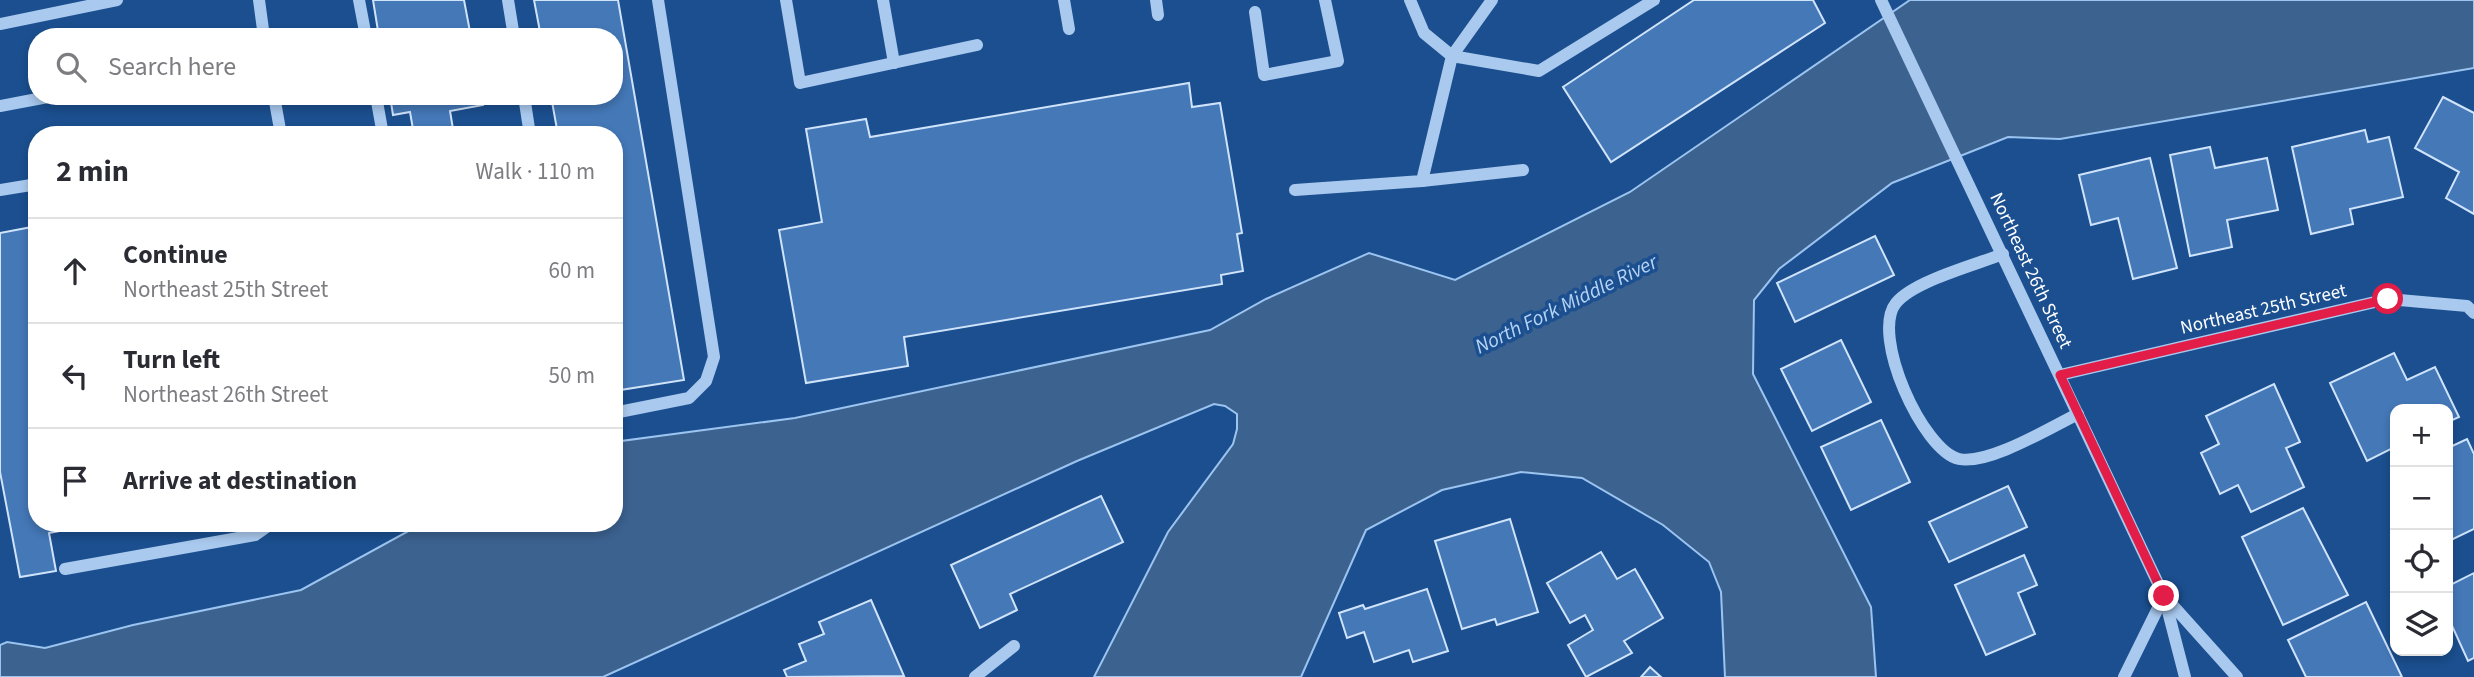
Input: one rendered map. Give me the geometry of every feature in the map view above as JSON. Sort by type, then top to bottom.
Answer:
[{"type":"street","points":[[0,24],[117,0]]},
{"type":"street","points":[[259,0],[263,28]]},
{"type":"street","points":[[359,0],[364,28]]},
{"type":"street","points":[[508,0],[513,28]]},
{"type":"street","points":[[623,411],[689,398],[706,381],[714,357],[658,0]]},
{"type":"street","points":[[786,0],[800,83],[977,45]]},
{"type":"street","points":[[883,0],[894,63]]},
{"type":"street","points":[[1064,0],[1069,29]]},
{"type":"street","points":[[1156,0],[1158,15]]},
{"type":"street","points":[[1255,12],[1264,75],[1338,61],[1325,0]]},
{"type":"street","points":[[1409,0],[1424,33],[1452,55],[1539,71],[1654,0]]},
{"type":"street","points":[[1422,181],[1452,55],[1492,0]]},
{"type":"street","name":"Northeast 26th Street","points":[[1881,0],[2164,596],[2185,677]]},
{"type":"street","points":[[0,106],[28,101]]},
{"type":"street","points":[[276,105],[279,126]]},
{"type":"street","points":[[378,105],[381,126]]},
{"type":"street","points":[[525,105],[529,126]]},
{"type":"street","points":[[1295,190],[1422,181],[1523,170]]},
{"type":"street","points":[[0,190],[28,185]]},
{"type":"street","points":[[2003,254],[1911,291],[1895,304],[1887,331],[1894,367],[1927,432],[1940,450],[1961,459],[1999,453],[2078,414]]},
{"type":"street","name":"Northeast 25th Street","points":[[2060,375],[2388,299],[2468,306],[2474,313]]},
{"type":"street","points":[[65,569],[255,535],[259,532]]},
{"type":"street","points":[[2124,677],[2164,596]]},
{"type":"street","name":"Northeast 26th Street","points":[[2164,596],[2237,677]]},
{"type":"street","points":[[975,677],[1014,646]]},
{"type":"water","name":"North Fork Middle River","points":[[1910,0],[2474,0],[2474,68],[2060,139],[2008,137],[1892,183],[1779,269],[1754,300],[1753,374],[1871,607],[1876,677],[1725,677],[1721,592],[1709,562],[1663,525],[1582,478],[1521,472],[1442,490],[1366,530],[1301,677],[1094,677],[1168,532],[1233,444],[1237,414],[1225,406],[1214,404],[1077,461],[603,677],[0,677],[0,645],[7,642],[45,648],[133,625],[301,590],[407,532],[623,532],[623,441],[795,418],[1210,330],[1266,299],[1369,253],[1455,280],[1630,192]]},
{"type":"building","points":[[373,0],[464,0],[469,28],[378,28]]},
{"type":"building","points":[[534,0],[618,0],[623,28],[539,28]]},
{"type":"building","points":[[1694,0],[1813,0],[1825,23],[1611,162],[1563,87]]},
{"type":"building","points":[[623,29],[684,380],[623,390],[623,126],[556,126],[553,105],[623,105]]},
{"type":"building","points":[[1189,83],[1192,107],[1220,103],[1242,233],[1237,234],[1243,271],[1221,275],[1222,284],[904,337],[908,366],[806,383],[779,230],[822,222],[806,129],[866,119],[870,137]]},
{"type":"building","points":[[2443,97],[2474,113],[2474,214],[2446,198],[2459,172],[2415,148]]},
{"type":"building","points":[[391,105],[483,105],[450,111],[452,126],[412,126],[410,112],[393,115]]},
{"type":"building","points":[[2365,130],[2368,142],[2389,137],[2403,197],[2350,209],[2353,224],[2311,234],[2292,147]]},
{"type":"building","points":[[2210,147],[2215,168],[2267,158],[2278,210],[2227,220],[2232,247],[2190,256],[2170,155]]},
{"type":"building","points":[[2150,158],[2177,268],[2133,279],[2118,218],[2091,225],[2079,175]]},
{"type":"building","points":[[28,228],[28,532],[54,532],[49,533],[56,571],[20,577],[0,472],[0,233]]},
{"type":"building","points":[[1875,236],[1894,275],[1795,322],[1777,283]]},
{"type":"building","points":[[1841,340],[1871,402],[1812,431],[1781,369]]},
{"type":"building","points":[[2394,353],[2407,380],[2435,367],[2453,404],[2390,404],[2390,450],[2367,461],[2330,383]]},
{"type":"building","points":[[2274,384],[2300,442],[2286,448],[2304,487],[2251,512],[2238,485],[2220,494],[2201,453],[2219,444],[2206,416]]},
{"type":"building","points":[[2453,404],[2459,417],[2453,420]]},
{"type":"building","points":[[1881,420],[1910,482],[1851,510],[1821,447]]},
{"type":"building","points":[[2467,439],[2474,454],[2474,529],[2453,539],[2453,467],[2453,446]]},
{"type":"building","points":[[2008,486],[2027,527],[1949,562],[1929,522]]},
{"type":"building","points":[[1101,496],[1123,542],[1010,594],[1017,610],[980,628],[951,565]]},
{"type":"building","points":[[2303,508],[2348,595],[2283,625],[2242,537]]},
{"type":"building","points":[[1510,519],[1538,612],[1497,625],[1495,619],[1462,629],[1435,541]]},
{"type":"building","points":[[1601,552],[1617,579],[1635,569],[1663,618],[1624,641],[1632,653],[1586,677],[1568,645],[1593,630],[1585,615],[1570,623],[1547,583]]},
{"type":"building","points":[[2024,555],[2037,585],[2018,593],[2035,634],[1986,655],[1955,585]]},
{"type":"building","points":[[2474,573],[2474,658],[2468,661],[2453,628],[2453,584]]},
{"type":"building","points":[[1427,589],[1448,651],[1413,662],[1409,650],[1374,662],[1364,632],[1347,638],[1339,613],[1363,605],[1365,609]]},
{"type":"building","points":[[871,600],[904,676],[787,677],[784,670],[806,661],[799,644],[824,634],[819,622]]},
{"type":"building","points":[[2366,602],[2402,677],[2306,677],[2288,640]]},
{"type":"building","points":[[1650,667],[1661,677],[1641,677]]},
{"type":"route","points":[[2164,596],[2060,375],[2388,299]]}]
